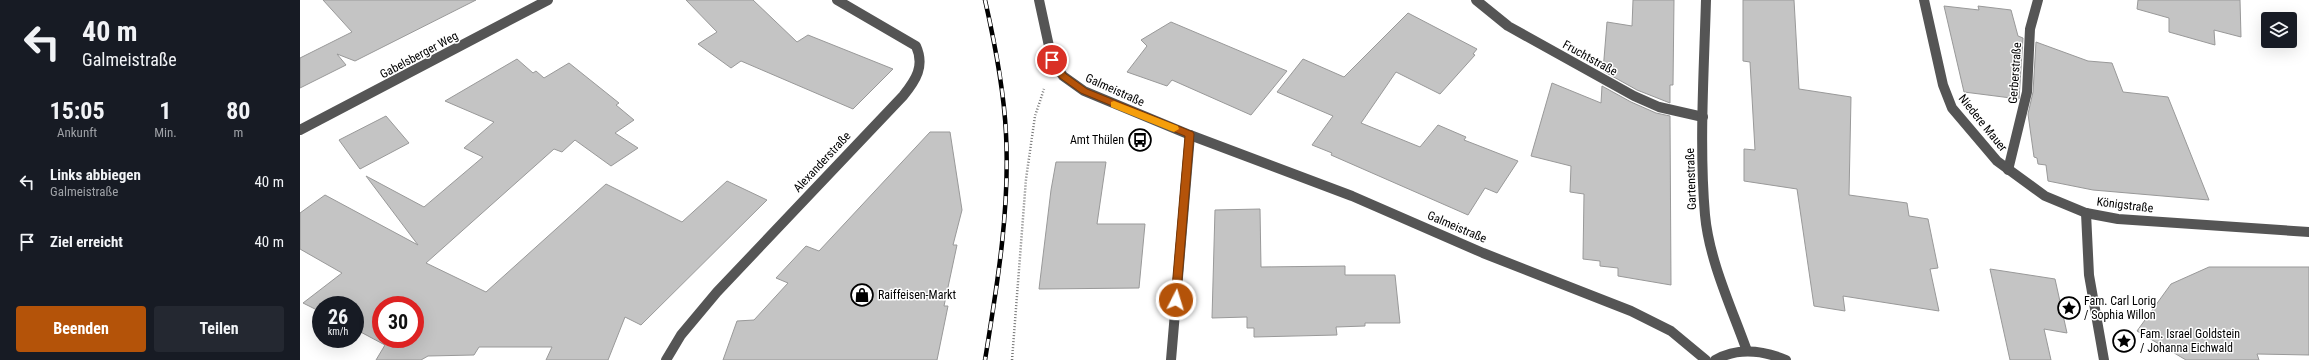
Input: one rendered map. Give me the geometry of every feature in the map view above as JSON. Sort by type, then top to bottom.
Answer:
[{"type":"street","name":"Gabelsberger Weg","points":[[300,130],[548,0]]},
{"type":"street","name":"Alexanderstraße","points":[[666,360],[681,335],[717,292],[903,96],[919,73],[921,59],[916,46],[837,0]]},
{"type":"street","name":"Galmeistraße","points":[[1039,0],[1052,60],[1063,76],[1084,91],[1190,134],[1352,196],[1483,253],[1660,324],[1684,340],[1706,360]]},
{"type":"street","name":"Fruchtstraße","points":[[1476,0],[1508,26],[1634,96],[1659,108],[1703,117]]},
{"type":"street","name":"Gartenstraße","points":[[1706,0],[1703,176],[1708,235],[1747,351]]},
{"type":"street","name":"Niedere Mauer","points":[[1924,0],[1941,78],[1950,103],[1983,147],[2008,170],[2045,196],[2086,213]]},
{"type":"street","name":"Gerberstraße","points":[[2008,170],[2027,92],[2030,29],[2038,0]]},
{"type":"street","points":[[1171,360],[1190,134]]},
{"type":"street","name":"Königstraße","points":[[2104,360],[2089,275],[2086,213],[2155,222],[2309,232]]},
{"type":"street","points":[[1715,360],[1726,354],[1747,351],[1761,352],[1786,360]]},
{"type":"path","points":[[1012,360],[1029,161],[1035,116],[1052,60]]},
{"type":"building","points":[[323,0],[476,0],[355,61],[337,54],[346,65],[300,88],[300,58],[352,32]]},
{"type":"building","points":[[686,0],[753,0],[797,42],[808,35],[893,69],[853,109],[741,61],[731,68],[698,44],[717,32]]},
{"type":"building","points":[[1633,0],[1674,0],[1673,85],[1670,85],[1670,103],[1637,90],[1603,71],[1607,22],[1632,26]]},
{"type":"building","points":[[1743,0],[1794,0],[1799,89],[1851,97],[1849,195],[1907,203],[1909,216],[1928,219],[1938,268],[1930,269],[1939,311],[1843,296],[1845,311],[1814,306],[1797,189],[1744,181],[1744,149],[1755,150],[1750,62],[1743,61]]},
{"type":"building","points":[[2138,0],[2240,0],[2241,37],[2214,30],[2215,45],[2169,32],[2169,18],[2137,9]]},
{"type":"building","points":[[1944,6],[1979,10],[1978,6],[2011,10],[2018,36],[2023,38],[2019,99],[1964,92]]},
{"type":"building","points":[[1408,13],[1477,49],[1473,54],[1475,55],[1440,94],[1396,72],[1361,123],[1420,147],[1438,125],[1466,137],[1464,140],[1518,161],[1497,193],[1485,188],[1468,215],[1331,155],[1332,153],[1312,145],[1333,116],[1277,92],[1303,59],[1344,77]]},
{"type":"building","points":[[1171,22],[1287,71],[1251,115],[1172,80],[1167,86],[1127,72],[1147,46],[1141,40]]},
{"type":"building","points":[[2036,42],[2088,61],[2112,63],[2123,92],[2168,97],[2209,200],[2093,190],[2048,181],[2046,165],[2038,164],[2037,158],[2034,157],[2028,114],[2033,92]]},
{"type":"building","points":[[517,59],[533,73],[536,71],[544,78],[569,63],[619,103],[616,105],[634,120],[615,133],[638,148],[611,166],[575,140],[562,152],[554,149],[426,263],[486,292],[606,184],[682,222],[727,181],[767,200],[641,325],[625,317],[608,360],[546,360],[552,347],[479,347],[474,355],[428,356],[421,360],[376,360],[383,348],[424,348],[424,296],[372,296],[372,338],[364,334],[364,296],[312,296],[342,273],[300,249],[300,213],[325,195],[418,245],[366,176],[424,207],[483,157],[464,148],[494,122],[445,101]]},
{"type":"building","points":[[1552,83],[1601,103],[1602,86],[1631,102],[1656,113],[1670,116],[1671,285],[1618,276],[1618,268],[1600,266],[1600,261],[1583,259],[1584,194],[1570,192],[1571,166],[1531,156]]},
{"type":"building","points":[[386,116],[409,143],[360,169],[339,140]]},
{"type":"building","name":"Raiffeisen-Markt","points":[[930,132],[950,132],[962,210],[953,245],[957,245],[944,306],[948,306],[937,360],[723,360],[737,321],[754,320],[788,283],[776,278],[806,246],[819,251]]},
{"type":"building","points":[[1056,162],[1106,162],[1097,224],[1145,224],[1139,288],[1039,289],[1051,190]]},
{"type":"building","points":[[1260,209],[1261,267],[1345,266],[1345,275],[1395,275],[1400,323],[1365,323],[1365,326],[1336,327],[1337,335],[1254,337],[1254,328],[1247,328],[1247,317],[1212,318],[1215,210]]},
{"type":"building","points":[[2209,267],[2309,267],[2309,355],[2257,354],[2259,360],[2186,360],[2137,331],[2171,284]]},
{"type":"building","points":[[1990,269],[2055,279],[2067,333],[2044,329],[2051,360],[2010,360]]},
{"type":"building","points":[[312,296],[312,308],[303,303]]},
{"type":"railway","points":[[985,0],[996,50],[1001,83],[1005,117],[1007,162],[1002,248],[985,360]]},
{"type":"slow traffic","points":[[1114,104],[1174,129]]},
{"type":"place","name":"Amt Thülen","points":[[1140,140]]},
{"type":"place","name":"Raiffeisen-Markt","points":[[862,295]]},
{"type":"place","name":"Fam. Carl Lorig / Sophia Willon","points":[[2069,308]]},
{"type":"place","name":"Fam. Israel Goldstein / Johanna Eichwald","points":[[2124,341]]},
{"type":"route","points":[[1052,60],[1063,76],[1074,86],[1110,103],[1190,134],[1176,300]]}]
